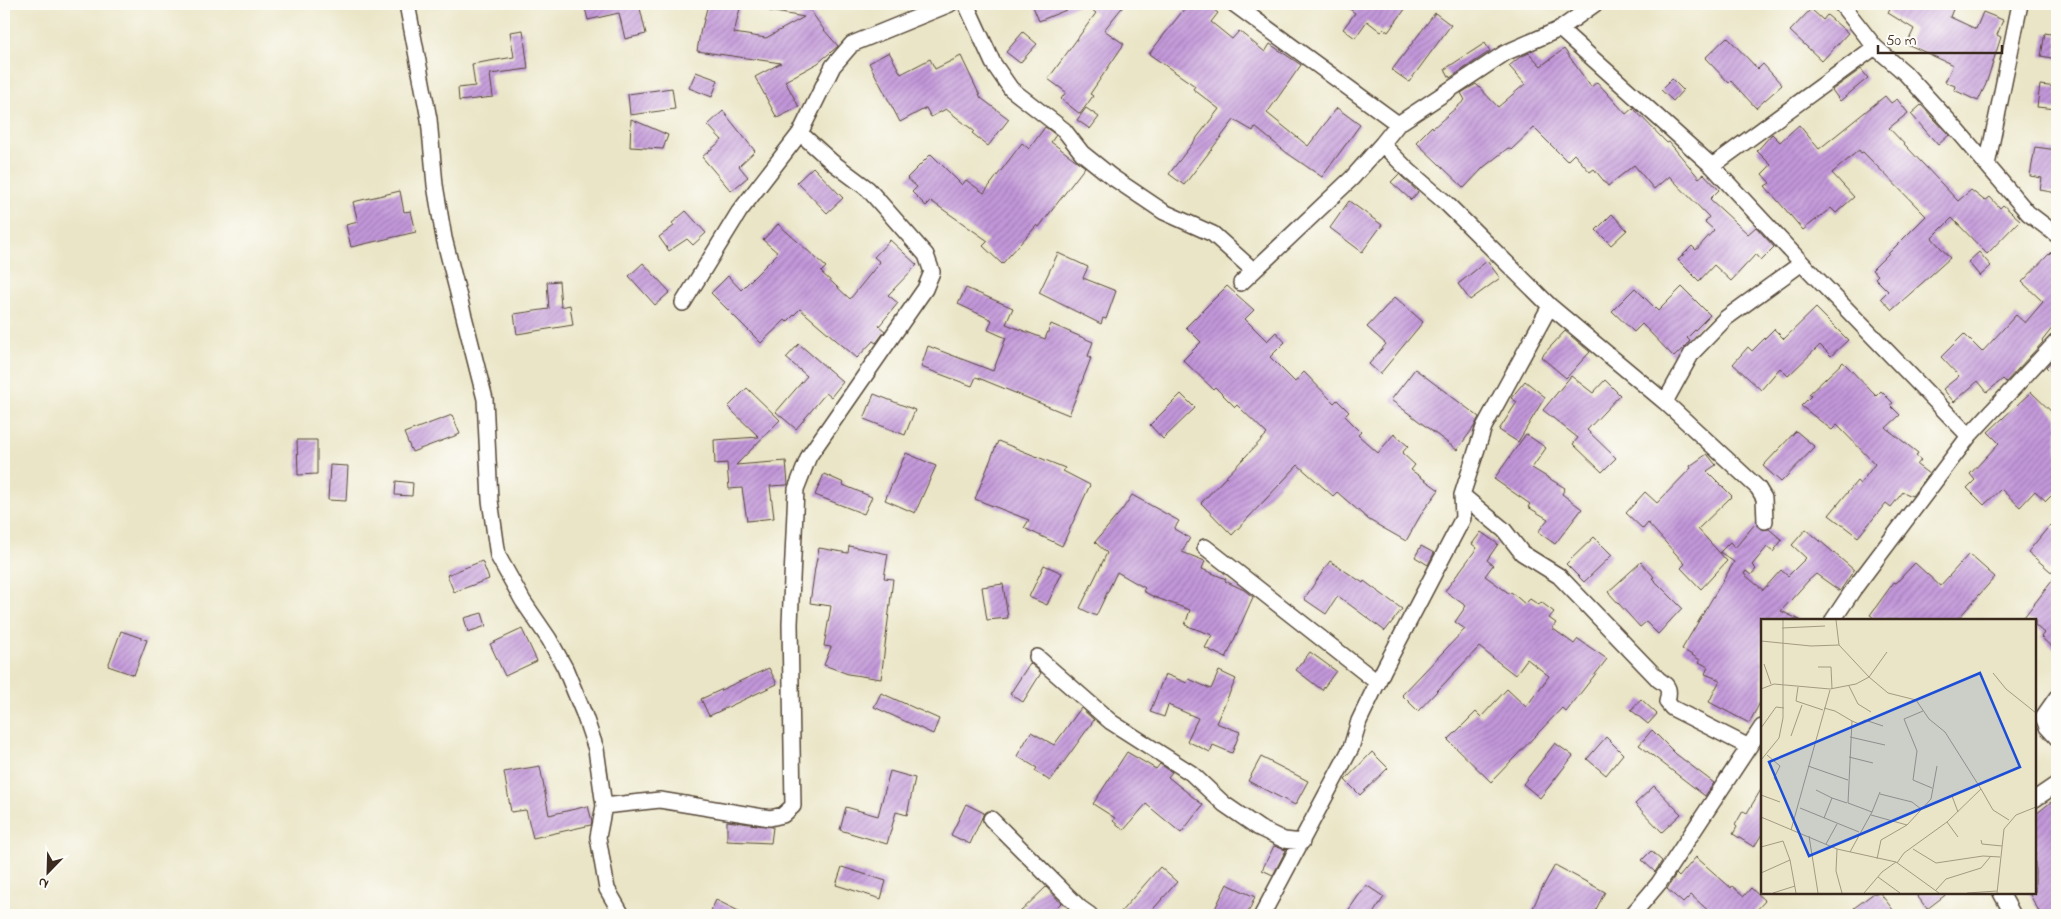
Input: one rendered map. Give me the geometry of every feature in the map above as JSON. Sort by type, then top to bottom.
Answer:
[{"type":"street","points":[[407,4],[429,119],[435,185],[444,238],[485,400],[490,500],[498,556],[565,668],[584,714],[596,749],[604,806],[598,837],[607,889],[622,915]]},
{"type":"street","points":[[683,303],[739,212],[800,133],[833,66],[852,44],[950,4]]},
{"type":"street","points":[[966,4],[993,63],[1010,89],[1064,130],[1082,153],[1112,177],[1164,212],[1213,234],[1254,271]]},
{"type":"street","points":[[1234,4],[1398,124]]},
{"type":"street","points":[[1241,283],[1352,178],[1398,124],[1505,53],[1560,29],[1595,4]]},
{"type":"street","points":[[1841,4],[1875,47],[1905,73],[2028,214],[2057,235]]},
{"type":"street","points":[[1987,165],[2020,4]]},
{"type":"street","points":[[1560,29],[1712,166],[1802,263],[1969,436]]},
{"type":"street","points":[[1712,166],[1875,47]]},
{"type":"street","points":[[604,806],[660,800],[770,818],[783,815],[794,806],[790,624],[796,489],[809,456],[926,289],[932,272],[926,255],[868,189],[832,162],[800,133]]},
{"type":"street","points":[[1382,144],[1409,172],[1446,203],[1550,306],[1665,402],[1758,488],[1764,498],[1765,520]]},
{"type":"street","points":[[1665,402],[1692,353],[1726,318],[1802,263]]},
{"type":"street","points":[[1262,915],[1351,748],[1359,721],[1463,518],[1462,494],[1484,427],[1550,306]]},
{"type":"street","points":[[1833,619],[1969,436],[2057,341]]},
{"type":"street","points":[[1462,494],[1504,530],[1522,552],[1559,576],[1659,680],[1666,684],[1670,691],[1667,702],[1672,708],[1749,747]]},
{"type":"street","points":[[1205,547],[1378,683]]},
{"type":"street","points":[[1037,657],[1111,722],[1191,773],[1224,804],[1259,828],[1284,840],[1302,842]]},
{"type":"street","points":[[2057,697],[2043,717],[2047,727],[2057,738]]},
{"type":"street","points":[[1632,915],[1659,883],[1761,728]]},
{"type":"street","points":[[2036,798],[2057,784]]},
{"type":"street","points":[[991,819],[1080,908],[1090,915]]},
{"type":"street","points":[[2002,894],[2013,915]]},
{"type":"building","points":[[584,4],[639,4],[646,34],[625,39],[619,13],[588,20]]},
{"type":"building","points":[[708,4],[741,4],[734,33],[766,38],[804,17],[769,11],[770,4],[806,4],[838,46],[818,63],[785,81],[799,107],[777,118],[755,77],[781,63],[697,51]]},
{"type":"building","points":[[1032,4],[1081,4],[1039,21]]},
{"type":"building","points":[[1084,4],[1125,4],[1104,30],[1124,44],[1090,94],[1093,96],[1080,114],[1061,99],[1066,92],[1048,79],[1096,13]]},
{"type":"building","points":[[1188,4],[1206,4],[1218,13],[1211,22],[1232,39],[1239,31],[1265,52],[1270,44],[1301,65],[1267,113],[1308,146],[1337,108],[1360,125],[1322,177],[1287,153],[1255,127],[1253,131],[1234,120],[1184,185],[1169,174],[1219,109],[1193,89],[1195,86],[1149,54]]},
{"type":"building","points":[[1343,4],[1409,4],[1388,32],[1384,29],[1381,32],[1367,21],[1355,38],[1343,29],[1355,13]]},
{"type":"building","points":[[1893,4],[1955,4],[1950,17],[1976,29],[1983,12],[2003,20],[1997,35],[2001,37],[1986,84],[1978,101],[1954,90],[1955,86],[1945,82],[1953,65],[1907,44],[1914,29],[1888,13]]},
{"type":"building","points":[[1811,9],[1823,20],[1827,15],[1848,33],[1822,61],[1790,31]]},
{"type":"building","points":[[1435,13],[1451,25],[1409,82],[1392,70]]},
{"type":"building","points":[[523,30],[528,69],[490,74],[493,97],[459,101],[458,88],[475,86],[472,64],[514,57],[510,32]]},
{"type":"building","points":[[1023,32],[1037,44],[1020,63],[1006,52]]},
{"type":"building","points":[[2045,33],[2057,35],[2057,59],[2041,56]]},
{"type":"building","points":[[1727,37],[1758,69],[1763,64],[1782,85],[1756,108],[1731,81],[1729,83],[1705,58]]},
{"type":"building","points":[[1485,43],[1490,51],[1450,78],[1445,69]]},
{"type":"building","points":[[1564,49],[1591,87],[1597,82],[1626,114],[1633,108],[1667,143],[1669,142],[1699,178],[1704,174],[1719,190],[1710,199],[1748,234],[1756,227],[1774,247],[1761,260],[1756,254],[1731,281],[1714,265],[1699,281],[1678,260],[1692,246],[1696,250],[1714,230],[1705,222],[1709,217],[1669,176],[1654,189],[1634,165],[1608,186],[1594,169],[1590,172],[1574,154],[1567,161],[1534,128],[1511,150],[1508,148],[1484,167],[1464,188],[1416,142],[1432,126],[1433,128],[1465,100],[1461,93],[1476,84],[1498,107],[1525,84],[1509,66],[1520,57],[1529,53],[1541,66]]},
{"type":"building","points":[[889,52],[901,74],[930,59],[935,69],[961,56],[981,98],[1009,119],[988,146],[972,133],[974,131],[946,109],[931,117],[926,108],[900,122],[869,63]]},
{"type":"building","points":[[1861,69],[1868,78],[1840,101],[1832,90]]},
{"type":"building","points":[[696,72],[718,80],[712,97],[689,88]]},
{"type":"building","points":[[1672,79],[1683,90],[1673,101],[1661,90]]},
{"type":"building","points":[[2040,85],[2057,87],[2057,109],[2037,107]]},
{"type":"building","points":[[672,88],[675,109],[630,115],[628,94]]},
{"type":"building","points":[[1885,96],[1891,103],[1897,99],[1908,113],[1889,128],[1958,201],[1971,190],[1985,201],[1990,197],[2000,208],[2003,205],[2020,220],[1987,254],[1952,218],[1932,238],[1950,258],[1892,310],[1881,298],[1888,291],[1875,278],[1878,275],[1872,270],[1926,216],[1859,150],[1832,173],[1854,197],[1836,213],[1831,208],[1803,230],[1765,186],[1770,183],[1762,174],[1771,165],[1757,151],[1772,134],[1780,142],[1799,125],[1819,149]]},
{"type":"building","points":[[1921,105],[1949,135],[1938,145],[1911,114]]},
{"type":"building","points":[[1086,108],[1099,117],[1090,129],[1077,120]]},
{"type":"building","points":[[723,111],[755,151],[739,166],[748,177],[731,191],[702,157],[722,140],[708,125]]},
{"type":"building","points":[[631,119],[668,135],[663,149],[630,147]]},
{"type":"building","points":[[1045,127],[1056,135],[1051,142],[1085,167],[1039,227],[1037,225],[1002,264],[983,246],[988,241],[931,201],[926,206],[912,192],[917,187],[907,178],[931,154],[962,185],[966,180],[984,193],[1022,143],[1029,149]]},
{"type":"building","points":[[2035,147],[2057,150],[2057,193],[2040,190],[2042,178],[2030,176]]},
{"type":"building","points":[[813,167],[843,198],[827,213],[797,182]]},
{"type":"building","points":[[1399,174],[1418,192],[1411,200],[1391,182]]},
{"type":"building","points":[[400,191],[404,212],[411,211],[416,232],[351,247],[346,225],[358,222],[353,202]]},
{"type":"building","points":[[1349,201],[1382,225],[1362,252],[1330,228]]},
{"type":"building","points":[[686,211],[706,233],[693,245],[687,239],[669,251],[659,237],[674,226],[672,223]]},
{"type":"building","points":[[1612,214],[1627,230],[1611,245],[1596,230]]},
{"type":"building","points":[[778,224],[826,267],[821,272],[850,299],[880,262],[874,257],[890,240],[917,265],[888,295],[898,303],[879,326],[885,331],[876,343],[873,341],[857,358],[800,309],[787,322],[785,320],[761,343],[711,293],[728,276],[741,290],[778,253],[763,240]]},
{"type":"building","points":[[1979,252],[1991,266],[1980,276],[1968,262]]},
{"type":"building","points":[[2051,252],[2057,258],[2057,322],[2043,342],[2006,382],[2003,379],[1987,392],[1978,381],[1954,402],[1943,389],[1959,376],[1941,357],[1964,334],[1982,352],[2016,315],[2025,323],[2043,302],[2022,282]]},
{"type":"building","points":[[1058,253],[1088,267],[1083,278],[1116,291],[1106,319],[1103,318],[1101,324],[1039,293]]},
{"type":"building","points":[[1487,261],[1500,278],[1470,300],[1458,284]]},
{"type":"building","points":[[643,263],[670,292],[655,305],[629,276]]},
{"type":"building","points":[[559,281],[561,307],[570,305],[573,325],[517,334],[514,314],[549,309],[547,282]]},
{"type":"building","points":[[1227,286],[1254,310],[1245,319],[1267,341],[1276,332],[1285,342],[1270,357],[1295,382],[1304,372],[1334,403],[1337,400],[1349,412],[1345,416],[1361,432],[1358,435],[1378,453],[1394,434],[1408,446],[1402,453],[1415,465],[1411,470],[1439,490],[1423,511],[1406,541],[1369,520],[1337,492],[1333,496],[1298,465],[1232,535],[1201,503],[1267,434],[1237,405],[1235,407],[1215,387],[1213,389],[1183,360],[1201,342],[1186,327]]},
{"type":"building","points":[[1682,287],[1710,315],[1687,338],[1690,341],[1674,357],[1642,324],[1634,332],[1612,311],[1635,288],[1658,311]]},
{"type":"building","points":[[966,288],[1013,308],[1006,324],[1045,339],[1051,324],[1093,342],[1088,356],[1091,358],[1069,415],[976,377],[972,386],[921,367],[928,346],[993,371],[1006,338],[988,330],[992,320],[958,304]]},
{"type":"building","points":[[1395,297],[1423,322],[1380,374],[1369,364],[1386,344],[1367,327]]},
{"type":"building","points":[[1816,308],[1848,340],[1831,356],[1820,345],[1788,376],[1780,368],[1761,390],[1733,364],[1748,347],[1752,351],[1774,329],[1784,339]]},
{"type":"building","points":[[1565,331],[1590,352],[1566,378],[1541,357]]},
{"type":"building","points":[[799,344],[843,382],[831,397],[826,393],[796,429],[776,412],[807,376],[786,358]]},
{"type":"building","points":[[2057,355],[2057,378],[2046,367]]},
{"type":"building","points":[[1843,362],[1876,396],[1881,391],[1893,403],[1890,405],[1900,415],[1886,428],[1918,453],[1916,456],[1921,460],[1917,465],[1929,474],[1912,496],[1903,492],[1891,507],[1886,503],[1858,537],[1829,515],[1857,481],[1860,484],[1875,464],[1837,425],[1832,430],[1801,406],[1811,396],[1809,394]]},
{"type":"building","points":[[1415,369],[1479,417],[1457,450],[1391,400]]},
{"type":"building","points":[[1571,376],[1593,393],[1605,380],[1620,395],[1587,430],[1616,458],[1602,472],[1573,444],[1578,438],[1543,410]]},
{"type":"building","points":[[1525,381],[1545,397],[1518,442],[1499,430],[1517,402],[1511,398]]},
{"type":"building","points":[[747,388],[780,420],[736,465],[786,461],[788,484],[770,486],[774,518],[747,521],[742,488],[729,489],[727,463],[715,464],[714,440],[759,437],[728,407]]},
{"type":"building","points":[[2031,392],[2057,417],[2057,490],[2046,501],[2035,491],[2020,507],[2001,489],[1984,505],[1967,488],[1975,480],[1970,474],[1999,443],[1988,432]]},
{"type":"building","points":[[874,394],[915,410],[905,435],[864,419]]},
{"type":"building","points":[[1181,394],[1195,408],[1163,439],[1150,425]]},
{"type":"building","points":[[452,415],[460,434],[412,452],[404,433]]},
{"type":"building","points":[[1796,431],[1815,447],[1781,482],[1763,466]]},
{"type":"building","points":[[1526,434],[1546,448],[1532,468],[1565,488],[1562,494],[1582,509],[1555,544],[1538,532],[1548,519],[1528,507],[1530,504],[1494,479]]},
{"type":"building","points":[[297,440],[317,440],[317,474],[298,475]]},
{"type":"building","points":[[998,441],[1065,468],[1063,471],[1090,485],[1062,546],[1024,528],[1029,520],[975,499]]},
{"type":"building","points":[[906,453],[936,466],[915,513],[885,500]]},
{"type":"building","points":[[1707,454],[1716,465],[1707,471],[1732,496],[1698,529],[1727,561],[1701,589],[1681,568],[1685,564],[1648,523],[1643,529],[1626,513],[1645,492],[1657,503],[1691,468],[1690,466]]},
{"type":"building","points":[[330,465],[348,466],[346,501],[328,500]]},
{"type":"building","points":[[824,474],[844,483],[843,485],[872,497],[864,514],[815,495]]},
{"type":"building","points":[[396,481],[413,483],[412,496],[395,495]]},
{"type":"building","points":[[1132,495],[1179,521],[1174,529],[1190,538],[1182,552],[1205,561],[1202,569],[1226,579],[1225,581],[1244,590],[1253,597],[1226,658],[1205,648],[1212,635],[1185,625],[1190,610],[1154,597],[1143,591],[1145,588],[1117,572],[1096,616],[1080,608],[1107,553],[1095,542]]},
{"type":"building","points":[[1755,524],[1761,529],[1769,529],[1782,540],[1773,552],[1767,547],[1752,565],[1756,569],[1751,575],[1746,571],[1744,574],[1763,590],[1781,570],[1788,576],[1806,558],[1792,545],[1806,529],[1854,570],[1840,591],[1816,574],[1781,611],[1798,619],[1761,619],[1761,701],[1749,723],[1709,702],[1720,680],[1705,674],[1708,667],[1682,649],[1734,562],[1720,552],[1730,542],[1735,548]]},
{"type":"building","points":[[2050,525],[2057,531],[2057,652],[2041,637],[2044,633],[2036,626],[2036,619],[2027,619],[2024,617],[2056,576],[2028,552]]},
{"type":"building","points":[[1481,532],[1498,544],[1487,560],[1493,565],[1485,576],[1510,594],[1511,592],[1525,604],[1530,599],[1539,605],[1541,602],[1554,612],[1549,618],[1556,623],[1552,628],[1574,644],[1578,639],[1607,659],[1566,712],[1562,708],[1491,782],[1448,740],[1476,712],[1481,717],[1507,689],[1526,707],[1549,676],[1527,659],[1515,675],[1479,647],[1418,711],[1402,695],[1465,629],[1455,622],[1466,606],[1445,591],[1477,548],[1472,544]]},
{"type":"building","points":[[1594,537],[1612,555],[1584,582],[1566,564]]},
{"type":"building","points":[[849,546],[888,554],[884,578],[893,579],[881,679],[848,674],[824,665],[831,647],[824,646],[831,606],[810,603],[819,548],[848,553]]},
{"type":"building","points":[[1421,546],[1434,553],[1428,565],[1415,557]]},
{"type":"building","points":[[1969,554],[1995,577],[1958,619],[1876,619],[1870,615],[1894,582],[1896,583],[1915,563],[1940,586]]},
{"type":"building","points":[[482,561],[489,579],[454,592],[447,575]]},
{"type":"building","points":[[1330,561],[1363,583],[1364,581],[1402,609],[1385,631],[1338,596],[1326,614],[1304,599]]},
{"type":"building","points":[[1641,562],[1654,577],[1652,578],[1682,608],[1658,634],[1646,622],[1640,627],[1608,592]]},
{"type":"building","points":[[1044,565],[1062,573],[1047,605],[1029,597]]},
{"type":"building","points":[[1003,584],[1008,618],[987,620],[982,587]]},
{"type":"building","points":[[482,613],[486,626],[468,632],[464,618]]},
{"type":"building","points":[[522,629],[537,661],[505,676],[490,644]]},
{"type":"building","points":[[121,631],[147,640],[134,675],[108,666]]},
{"type":"building","points":[[1310,652],[1336,671],[1322,690],[1296,670]]},
{"type":"building","points":[[1030,663],[1041,673],[1023,702],[1010,694]]},
{"type":"building","points":[[769,668],[777,684],[709,716],[701,699]]},
{"type":"building","points":[[1219,671],[1236,679],[1216,723],[1240,732],[1232,753],[1213,745],[1210,752],[1187,741],[1198,718],[1168,705],[1164,717],[1150,712],[1165,674],[1187,683],[1189,679],[1211,689]]},
{"type":"building","points":[[881,693],[939,719],[933,734],[874,707]]},
{"type":"building","points":[[1641,699],[1657,714],[1648,724],[1631,710]]},
{"type":"building","points":[[1081,708],[1094,720],[1050,781],[1035,771],[1037,768],[1017,756],[1031,732],[1054,745]]},
{"type":"building","points":[[1652,730],[1676,754],[1714,783],[1705,796],[1639,745]]},
{"type":"building","points":[[1606,737],[1623,754],[1606,775],[1587,759]]},
{"type":"building","points":[[1555,743],[1573,756],[1540,798],[1523,784]]},
{"type":"building","points":[[1127,752],[1156,769],[1160,764],[1172,772],[1168,777],[1203,805],[1181,833],[1146,804],[1124,830],[1113,821],[1115,818],[1093,804]]},
{"type":"building","points":[[1372,752],[1388,768],[1360,795],[1345,780]]},
{"type":"building","points":[[1261,757],[1308,781],[1295,805],[1248,781]]},
{"type":"building","points":[[540,766],[549,815],[588,806],[592,821],[591,825],[533,838],[526,810],[511,812],[504,772]]},
{"type":"building","points":[[890,771],[915,778],[907,815],[896,812],[887,844],[840,830],[846,807],[878,816]]},
{"type":"building","points":[[1654,786],[1681,814],[1662,832],[1635,804]]},
{"type":"building","points":[[1761,790],[1761,836],[1754,847],[1733,834],[1737,827],[1735,825],[1743,811],[1747,813]]},
{"type":"building","points":[[2057,797],[2057,884],[2052,888],[2057,898],[2057,915],[2041,915],[2030,894],[2036,894],[2036,814]]},
{"type":"building","points":[[966,804],[984,813],[970,844],[951,835]]},
{"type":"building","points":[[727,821],[773,827],[771,843],[727,841]]},
{"type":"building","points":[[1274,846],[1286,850],[1273,875],[1262,870]]},
{"type":"building","points":[[1651,851],[1662,861],[1655,872],[1642,860]]},
{"type":"building","points":[[1696,857],[1731,888],[1732,886],[1744,896],[1751,888],[1765,901],[1752,915],[1713,915],[1691,895],[1683,903],[1667,889],[1676,874],[1679,877]]},
{"type":"building","points":[[1555,865],[1605,892],[1593,915],[1530,915]]},
{"type":"building","points":[[842,867],[886,881],[881,899],[836,885]]},
{"type":"building","points":[[1160,867],[1177,882],[1148,915],[1118,915]]},
{"type":"building","points":[[1227,884],[1255,897],[1247,915],[1212,915]]},
{"type":"building","points":[[1366,885],[1384,897],[1372,915],[1345,915]]},
{"type":"building","points":[[1046,887],[1061,903],[1049,915],[1017,915]]},
{"type":"building","points":[[1873,894],[1881,894],[1897,915],[1859,915],[1854,908]]},
{"type":"building","points":[[1916,894],[1947,894],[1927,909]]},
{"type":"building","points":[[716,900],[747,915],[709,915]]}]
